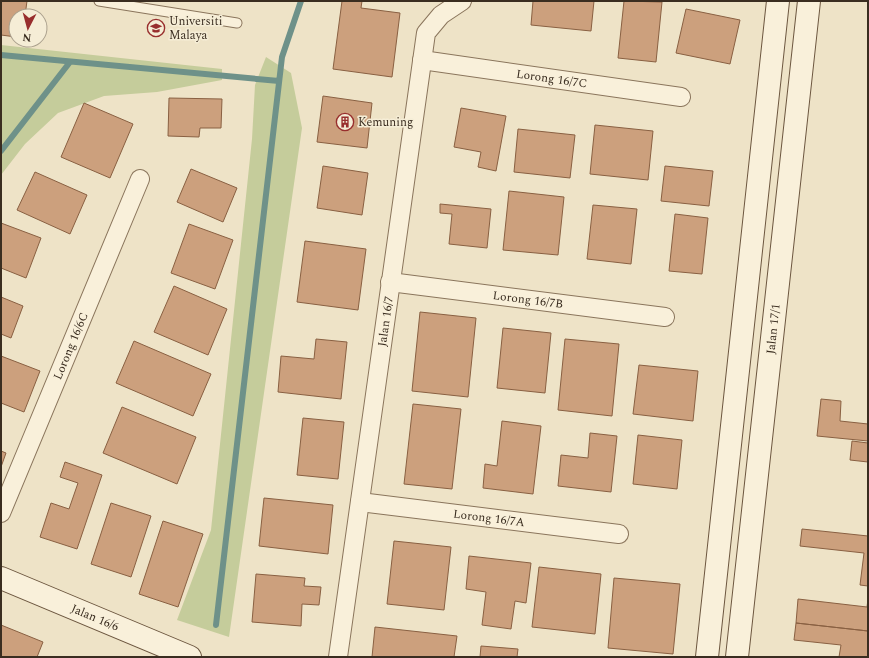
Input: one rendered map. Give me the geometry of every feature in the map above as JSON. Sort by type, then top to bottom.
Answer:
[{"type":"street","name":"Jalan 16/7","points":[[338,657],[426,34],[441,15],[462,1]]},
{"type":"street","points":[[707,657],[778,1]]},
{"type":"street","name":"Jalan 17/1","points":[[737,657],[809,1]]},
{"type":"street","name":"Lorong 16/7C","points":[[422,60],[681,97]]},
{"type":"street","name":"Lorong 16/6C","points":[[1,513],[140,178]]},
{"type":"street","name":"Lorong 16/7B","points":[[390,282],[665,317]]},
{"type":"street","name":"Lorong 16/7A","points":[[360,502],[619,534]]},
{"type":"street","name":"Jalan 16/6","points":[[1,578],[190,657]]},
{"type":"lane","points":[[99,1],[237,23]]},
{"type":"green space","points":[[1,45],[8,46],[8,48],[29,48],[222,69],[222,80],[157,92],[104,96],[58,113],[25,144],[1,175]]},
{"type":"green space","points":[[266,57],[291,73],[302,128],[229,637],[177,620],[211,530],[252,139],[255,85]]},
{"type":"building","points":[[1,1],[27,1],[26,8],[8,8],[8,36],[1,35]]},
{"type":"building","points":[[342,1],[362,1],[361,8],[400,13],[392,77],[333,69]]},
{"type":"building","points":[[533,1],[594,1],[591,31],[531,25]]},
{"type":"building","points":[[624,1],[662,2],[656,62],[618,58]]},
{"type":"building","points":[[686,9],[740,20],[730,64],[676,53]]},
{"type":"building","name":"Kemuning","points":[[323,96],[372,103],[367,148],[317,142]]},
{"type":"building","points":[[169,98],[222,99],[221,128],[200,128],[199,137],[168,136]]},
{"type":"building","points":[[84,103],[133,124],[110,178],[61,157]]},
{"type":"building","points":[[461,108],[506,116],[496,171],[478,167],[481,152],[454,147]]},
{"type":"building","points":[[595,125],[653,131],[648,180],[590,174]]},
{"type":"building","points":[[518,129],[575,135],[570,178],[514,172]]},
{"type":"building","points":[[323,166],[368,173],[362,215],[317,208]]},
{"type":"building","points":[[665,166],[713,171],[709,206],[661,201]]},
{"type":"building","points":[[191,169],[237,188],[223,222],[177,202]]},
{"type":"building","points":[[35,172],[87,195],[70,234],[17,210]]},
{"type":"building","points":[[509,191],[564,197],[558,255],[503,250]]},
{"type":"building","points":[[440,204],[491,209],[487,248],[449,244],[452,214],[440,213]]},
{"type":"building","points":[[593,205],[637,209],[631,264],[587,259]]},
{"type":"building","points":[[675,214],[708,218],[702,274],[669,271]]},
{"type":"building","points":[[1,223],[41,238],[26,278],[1,268]]},
{"type":"building","points":[[189,224],[233,240],[215,289],[171,273]]},
{"type":"building","points":[[305,241],[366,249],[358,310],[297,302]]},
{"type":"building","points":[[174,286],[227,309],[208,355],[154,332]]},
{"type":"building","points":[[1,297],[23,306],[11,338],[1,334]]},
{"type":"building","points":[[420,312],[476,318],[468,397],[412,391]]},
{"type":"building","points":[[503,328],[551,333],[545,393],[497,388]]},
{"type":"building","points":[[316,339],[347,342],[341,399],[278,392],[281,356],[314,359]]},
{"type":"building","points":[[565,339],[619,344],[612,416],[558,410]]},
{"type":"building","points":[[134,341],[211,374],[193,416],[116,383]]},
{"type":"building","points":[[1,356],[40,371],[24,412],[1,403]]},
{"type":"building","points":[[639,365],[698,371],[693,421],[633,414]]},
{"type":"building","points":[[821,399],[841,401],[840,421],[868,424],[868,441],[817,436]]},
{"type":"building","points":[[413,404],[461,409],[452,489],[404,484]]},
{"type":"building","points":[[122,407],[196,437],[177,484],[103,453]]},
{"type":"building","points":[[303,418],[344,422],[338,479],[297,475]]},
{"type":"building","points":[[502,421],[541,426],[533,494],[483,488],[485,464],[497,466]]},
{"type":"building","points":[[590,433],[617,436],[611,492],[558,486],[561,455],[588,458]]},
{"type":"building","points":[[638,435],[682,440],[677,489],[633,484]]},
{"type":"building","points":[[852,441],[868,443],[868,462],[850,460]]},
{"type":"building","points":[[1,451],[6,453],[1,467]]},
{"type":"building","points":[[65,462],[102,475],[77,549],[40,537],[51,503],[69,509],[78,483],[60,477]]},
{"type":"building","points":[[264,498],[333,505],[328,554],[259,546]]},
{"type":"building","points":[[111,503],[151,516],[131,577],[91,564]]},
{"type":"building","points":[[163,521],[203,534],[178,607],[139,594]]},
{"type":"building","points":[[802,529],[868,536],[868,586],[860,585],[864,553],[800,546]]},
{"type":"building","points":[[394,541],[451,547],[444,610],[387,604]]},
{"type":"building","points":[[469,556],[531,563],[526,603],[515,601],[511,629],[482,625],[486,592],[466,589]]},
{"type":"building","points":[[539,567],[601,574],[595,634],[532,627]]},
{"type":"building","points":[[256,574],[305,578],[304,586],[321,587],[319,605],[302,604],[301,626],[252,622]]},
{"type":"building","points":[[614,578],[680,584],[673,654],[608,648]]},
{"type":"building","points":[[798,599],[867,607],[868,599],[868,631],[796,623]]},
{"type":"building","points":[[796,623],[868,631],[868,657],[839,657],[841,645],[794,640]]},
{"type":"building","points":[[1,625],[43,642],[37,657],[1,657]]},
{"type":"building","points":[[375,627],[457,636],[454,657],[372,657]]},
{"type":"building","points":[[481,646],[518,649],[517,657],[480,657]]},
{"type":"waterway","points":[[216,625],[282,57],[301,1]]},
{"type":"waterway","points":[[1,55],[279,81]]},
{"type":"waterway","points":[[1,151],[70,62]]},
{"type":"place","name":"Universiti Malaya","points":[[156,28]]},
{"type":"place","name":"Kemuning","points":[[345,122]]}]
